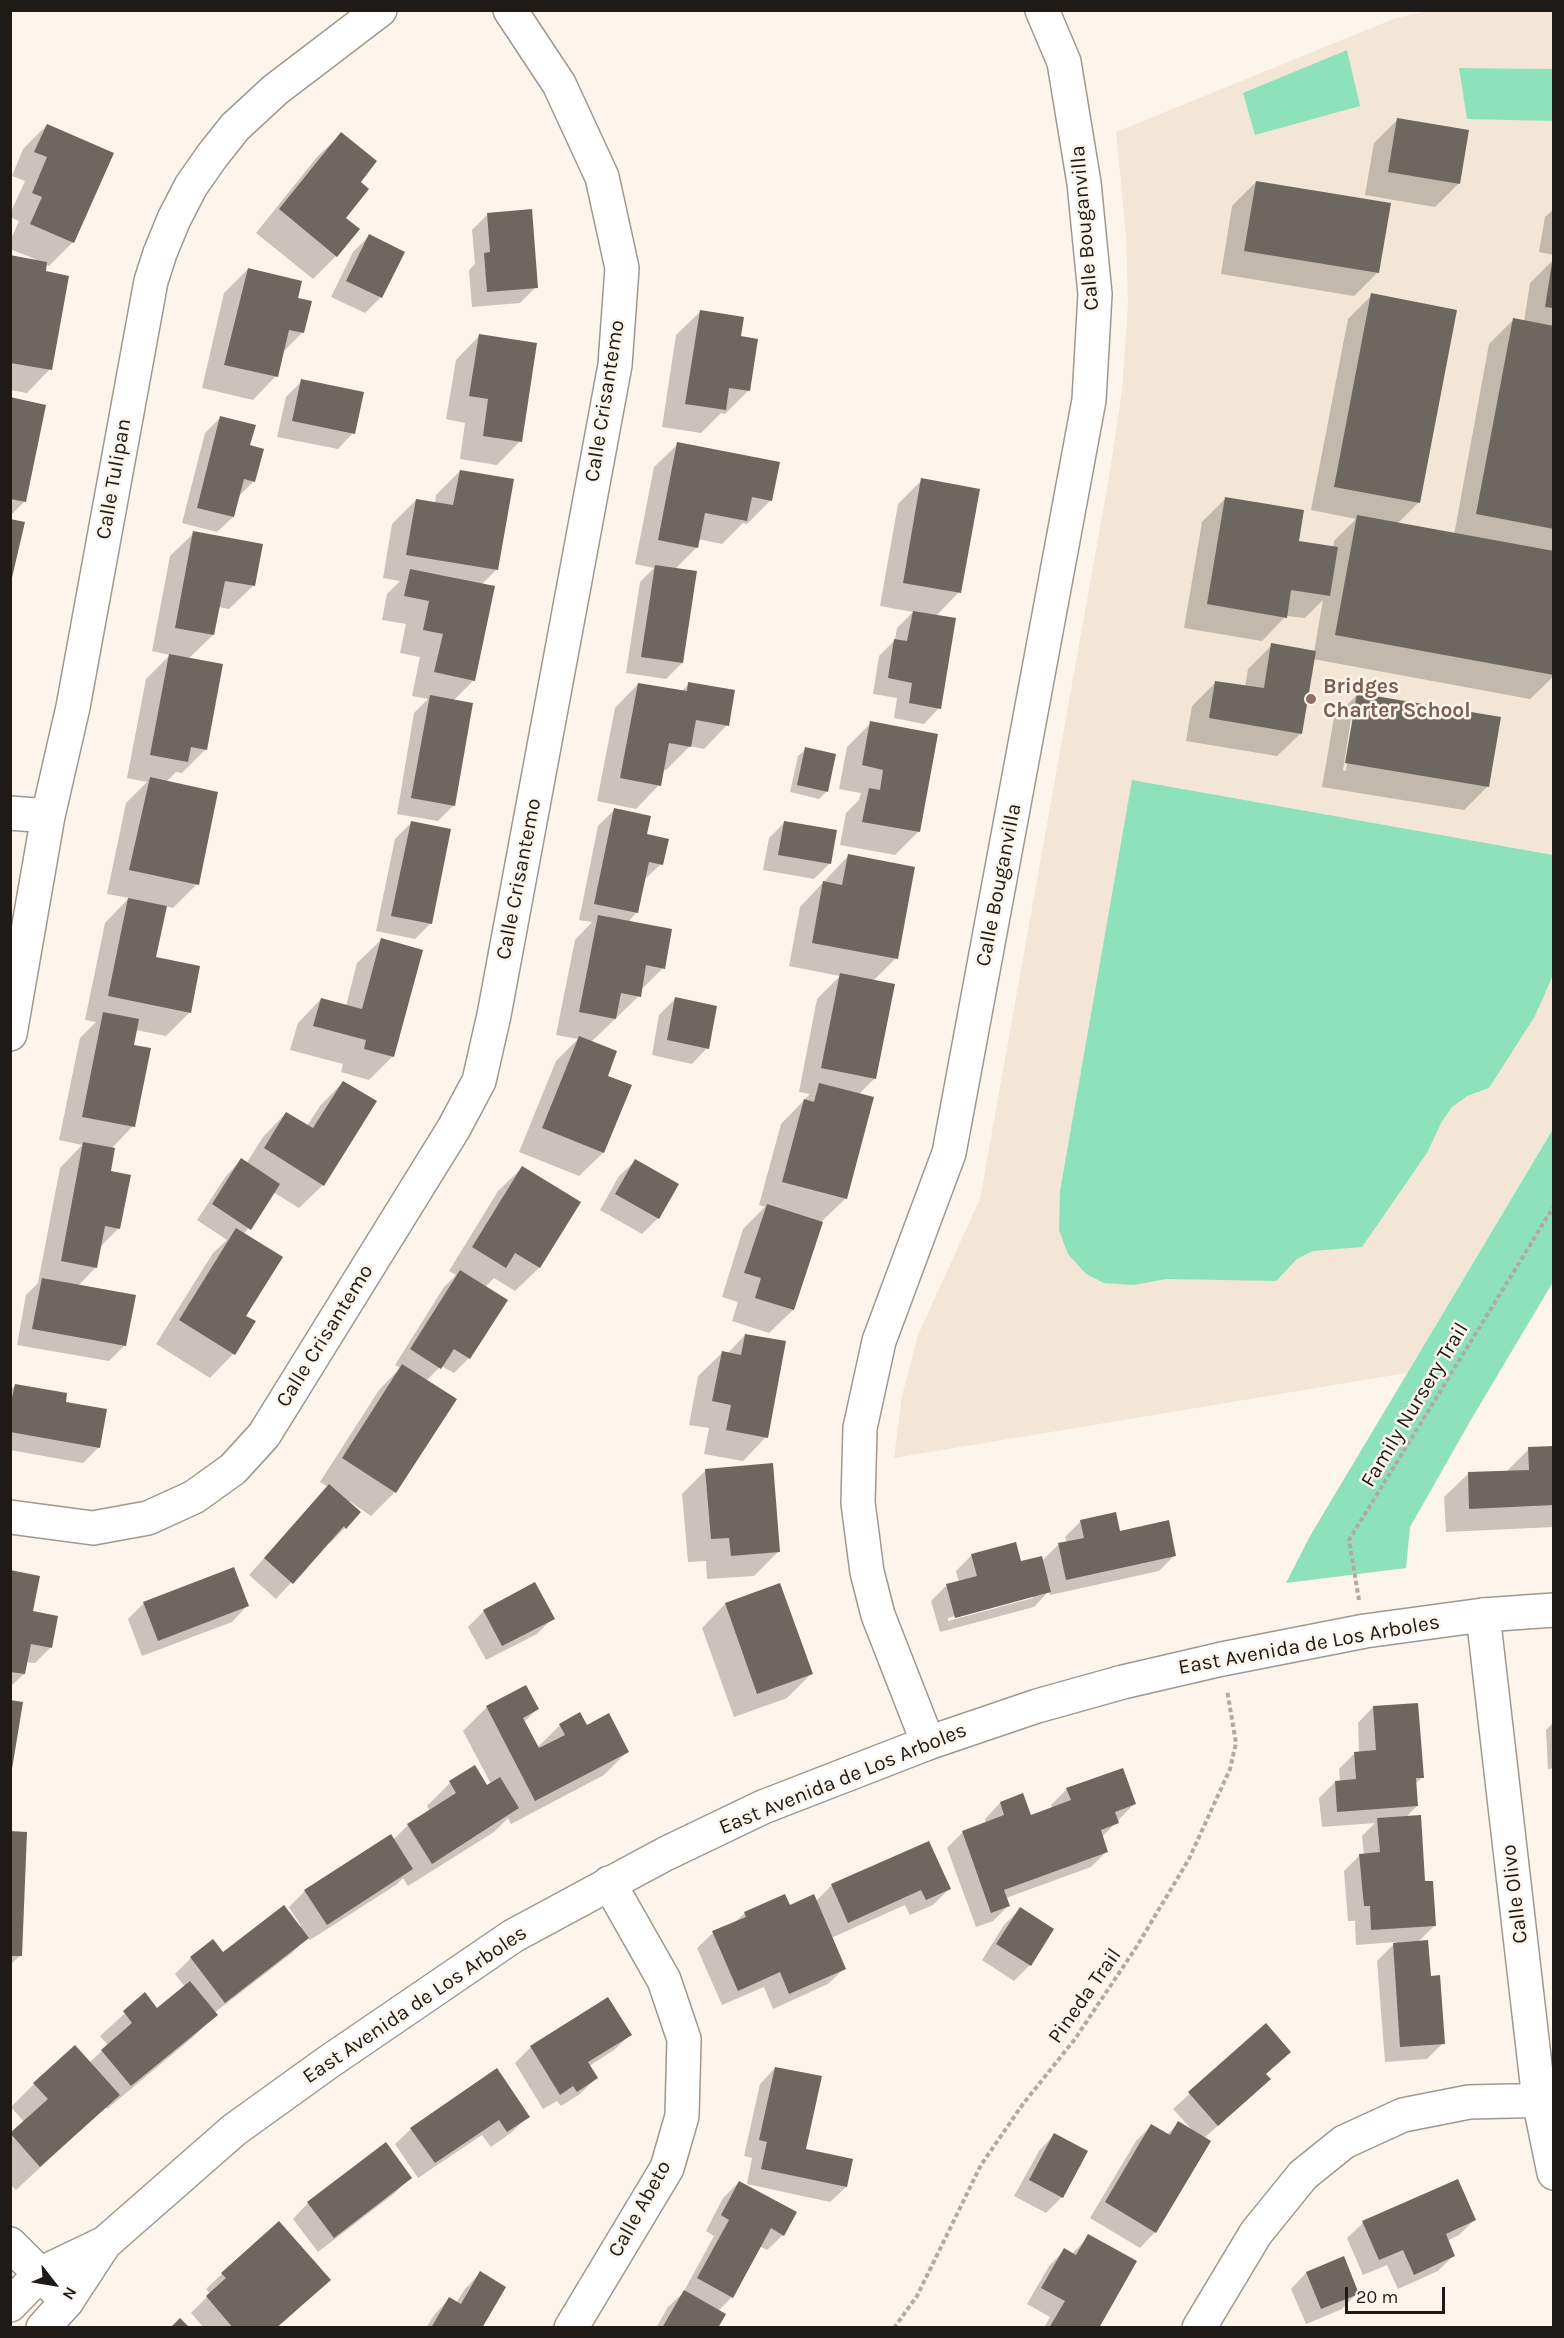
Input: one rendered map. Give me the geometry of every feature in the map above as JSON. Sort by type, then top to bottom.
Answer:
[{"type":"street","name":"Calle Tulipan","points":[[10,1034],[48,816],[73,707],[151,281],[174,219],[191,186],[235,128],[275,90],[380,10]]},
{"type":"street","name":"Calle Crisantemo","points":[[10,1518],[93,1528],[148,1518],[194,1497],[233,1469],[264,1435],[454,1128],[479,1081],[494,1015],[615,365],[622,268],[602,177],[559,84],[510,10]]},
{"type":"street","name":"Calle Bouganvilla","points":[[928,1743],[878,1615],[867,1572],[858,1503],[860,1428],[879,1341],[949,1153],[1089,400],[1095,294],[1084,183],[1064,62],[1042,10]]},
{"type":"street","points":[[10,813],[48,816]]},
{"type":"street","name":"East Avenida de Los Arboles","points":[[43,2328],[67,2301],[105,2243],[234,2130],[327,2063],[513,1936],[665,1854],[763,1807],[928,1743],[1037,1706],[1123,1682],[1222,1659],[1365,1631],[1483,1615],[1554,1610]]},
{"type":"street","name":"Calle Olivo","points":[[1483,1615],[1554,2173]]},
{"type":"street","name":"Calle Abeto","points":[[571,2328],[667,2168],[682,2116],[684,2039],[664,1980],[609,1883]]},
{"type":"street","points":[[1199,2328],[1256,2233],[1303,2175],[1344,2142],[1403,2115],[1469,2102],[1546,2100]]},
{"type":"street","name":"East Avenida de Los Arboles","points":[[10,2306],[40,2274],[105,2243]]},
{"type":"street","points":[[10,2244],[67,2301]]},
{"type":"path","name":"Family Nursery Trail","points":[[1365,1631],[1349,1540],[1554,1206]]},
{"type":"path","name":"Pineda Trail","points":[[894,2328],[917,2296],[981,2165],[1023,2104],[1075,2039],[1137,1946],[1189,1859],[1230,1769],[1236,1743],[1222,1659]]},
{"type":"shaded area","name":"Bridges Charter School","points":[[1432,10],[1553,11],[1553,1129],[1407,1373],[894,1458],[902,1396],[918,1335],[980,1199],[1109,477],[1122,391],[1128,305],[1126,235],[1116,132],[1396,18]]},
{"type":"green space","points":[[1347,50],[1360,106],[1255,135],[1243,93]]},
{"type":"green space","points":[[1459,68],[1553,69],[1553,121],[1467,119]]},
{"type":"green space","points":[[1132,780],[1553,855],[1553,975],[1535,1016],[1489,1088],[1467,1096],[1452,1107],[1441,1123],[1427,1153],[1362,1247],[1313,1251],[1297,1259],[1276,1281],[1166,1279],[1134,1285],[1104,1283],[1086,1274],[1068,1254],[1059,1230],[1060,1191]]},
{"type":"green space","points":[[1553,1129],[1553,1282],[1410,1527],[1406,1568],[1286,1583],[1310,1536]]},
{"type":"building","points":[[1397,118],[1469,130],[1460,184],[1388,172]]},
{"type":"building","points":[[47,124],[114,153],[74,243],[30,224],[42,197],[32,193],[47,157],[34,152]]},
{"type":"building","points":[[341,132],[377,161],[361,182],[369,189],[346,218],[360,229],[337,257],[279,209]]},
{"type":"building","points":[[1256,181],[1391,203],[1379,273],[1244,251]]},
{"type":"building","points":[[532,209],[538,288],[487,292],[484,253],[490,252],[487,213]]},
{"type":"building","points":[[369,234],[405,252],[382,298],[346,281]]},
{"type":"building","points":[[10,255],[47,262],[46,271],[69,276],[52,370],[10,363]]},
{"type":"building","points":[[1552,263],[1554,263],[1554,308],[1545,307]]},
{"type":"building","points":[[248,268],[302,281],[298,298],[312,301],[304,333],[289,330],[278,377],[224,365]]},
{"type":"building","points":[[1371,293],[1457,310],[1420,503],[1334,487]]},
{"type":"building","points":[[700,310],[744,317],[741,336],[758,339],[750,391],[729,388],[726,410],[685,404]]},
{"type":"building","points":[[1513,318],[1554,326],[1554,529],[1476,514]]},
{"type":"building","points":[[479,334],[537,343],[522,442],[483,436],[488,399],[469,396]]},
{"type":"building","points":[[301,379],[364,392],[355,434],[292,421]]},
{"type":"building","points":[[10,397],[46,405],[26,502],[10,499]]},
{"type":"building","points":[[220,416],[256,425],[250,445],[264,449],[255,482],[244,479],[234,517],[197,508]]},
{"type":"building","points":[[677,442],[780,462],[772,501],[752,497],[747,521],[705,513],[698,548],[658,540]]},
{"type":"building","points":[[460,470],[514,479],[498,570],[406,555],[416,499],[453,505]]},
{"type":"building","points":[[921,478],[980,489],[961,593],[903,583]]},
{"type":"building","points":[[1225,497],[1304,510],[1299,541],[1338,547],[1330,596],[1291,590],[1287,618],[1207,604]]},
{"type":"building","points":[[1357,515],[1554,551],[1554,675],[1335,635]]},
{"type":"building","points":[[10,519],[25,522],[11,582],[10,582]]},
{"type":"building","points":[[193,531],[263,544],[255,586],[225,581],[214,635],[175,628]]},
{"type":"building","points":[[655,565],[697,571],[683,663],[641,657]]},
{"type":"building","points":[[410,569],[495,586],[475,681],[434,672],[443,634],[423,630],[429,601],[404,596]]},
{"type":"building","points":[[913,611],[956,618],[941,709],[909,703],[912,683],[888,678],[894,639],[907,641]]},
{"type":"building","points":[[1271,643],[1316,651],[1302,734],[1209,718],[1215,681],[1264,688]]},
{"type":"building","points":[[169,654],[223,664],[207,750],[191,747],[188,762],[150,755]]},
{"type":"building","points":[[688,682],[735,690],[729,726],[696,720],[691,747],[669,743],[661,786],[620,778],[638,683],[687,691]]},
{"type":"building","points":[[1357,693],[1501,717],[1489,787],[1345,763]]},
{"type":"building","points":[[430,695],[473,703],[455,806],[411,798]]},
{"type":"building","points":[[870,721],[938,734],[920,832],[862,822],[869,788],[880,790],[883,770],[862,765]]},
{"type":"building","points":[[805,747],[836,754],[828,792],[797,785]]},
{"type":"building","points":[[150,777],[218,792],[199,885],[129,870]]},
{"type":"building","points":[[614,808],[651,816],[647,834],[669,839],[663,865],[649,862],[638,913],[594,904]]},
{"type":"building","points":[[411,821],[451,829],[432,924],[391,916]]},
{"type":"building","points":[[784,821],[837,830],[831,864],[778,855]]},
{"type":"building","points":[[848,854],[915,867],[898,959],[812,943],[823,881],[842,885]]},
{"type":"building","points":[[128,898],[167,906],[156,957],[200,966],[191,1013],[108,996]]},
{"type":"building","points":[[598,915],[672,929],[665,969],[646,965],[641,997],[621,993],[616,1019],[579,1012]]},
{"type":"building","points":[[381,938],[423,950],[394,1057],[364,1049],[366,1040],[313,1026],[321,998],[362,1009]]},
{"type":"building","points":[[840,973],[895,984],[876,1079],[821,1068]]},
{"type":"building","points":[[675,997],[717,1006],[709,1049],[667,1040]]},
{"type":"building","points":[[103,1012],[139,1019],[134,1045],[151,1048],[135,1127],[82,1117]]},
{"type":"building","points":[[579,1036],[617,1051],[608,1076],[632,1085],[604,1153],[542,1128]]},
{"type":"building","points":[[343,1081],[377,1101],[324,1186],[264,1148],[286,1112],[313,1128]]},
{"type":"building","points":[[819,1083],[874,1097],[847,1199],[782,1182],[804,1099],[814,1102]]},
{"type":"building","points":[[83,1142],[115,1148],[111,1171],[131,1175],[120,1229],[105,1226],[97,1268],[61,1261]]},
{"type":"building","points":[[241,1158],[280,1184],[251,1230],[212,1204]]},
{"type":"building","points":[[635,1159],[679,1184],[659,1219],[615,1194]]},
{"type":"building","points":[[522,1166],[581,1202],[540,1268],[515,1253],[506,1268],[472,1247]]},
{"type":"building","points":[[767,1204],[823,1222],[794,1310],[755,1298],[761,1278],[744,1273]]},
{"type":"building","points":[[236,1228],[283,1257],[246,1316],[256,1321],[235,1355],[179,1320]]},
{"type":"building","points":[[460,1270],[508,1300],[470,1359],[454,1349],[441,1369],[410,1349]]},
{"type":"building","points":[[42,1278],[136,1295],[126,1346],[32,1329]]},
{"type":"building","points":[[745,1334],[786,1341],[768,1438],[726,1430],[731,1405],[712,1401],[722,1351],[741,1355]]},
{"type":"building","points":[[402,1364],[457,1399],[396,1493],[342,1458]]},
{"type":"building","points":[[15,1384],[67,1393],[66,1402],[107,1409],[100,1448],[10,1432],[10,1407]]},
{"type":"building","points":[[1554,1446],[1554,1505],[1469,1509],[1468,1472],[1529,1470],[1528,1447]]},
{"type":"building","points":[[773,1463],[780,1552],[731,1556],[729,1538],[711,1539],[705,1469]]},
{"type":"building","points":[[329,1484],[361,1512],[346,1529],[344,1526],[293,1584],[264,1558]]},
{"type":"building","points":[[1116,1512],[1120,1531],[1169,1520],[1176,1556],[1066,1580],[1058,1543],[1084,1538],[1080,1520]]},
{"type":"building","points":[[1016,1542],[1021,1561],[1042,1556],[1051,1592],[955,1618],[946,1584],[977,1576],[971,1554]]},
{"type":"building","points":[[234,1567],[249,1606],[158,1641],[143,1602]]},
{"type":"building","points":[[10,1570],[40,1576],[33,1611],[58,1616],[52,1648],[31,1644],[25,1674],[10,1672]]},
{"type":"building","points":[[535,1582],[555,1619],[502,1646],[483,1610]]},
{"type":"building","points":[[780,1583],[813,1674],[757,1694],[725,1603]]},
{"type":"building","points":[[526,1685],[539,1709],[523,1718],[539,1748],[565,1735],[559,1724],[580,1712],[587,1725],[609,1713],[629,1752],[535,1801],[486,1706]]},
{"type":"building","points":[[10,1700],[23,1702],[12,1769],[10,1768]]},
{"type":"building","points":[[1418,1703],[1424,1778],[1416,1778],[1418,1806],[1337,1812],[1335,1781],[1356,1779],[1354,1752],[1376,1750],[1373,1706]]},
{"type":"building","points":[[475,1765],[487,1785],[500,1777],[519,1808],[432,1864],[407,1824],[456,1793],[449,1781]]},
{"type":"building","points":[[1123,1768],[1136,1804],[1115,1812],[1119,1823],[1101,1830],[1108,1852],[1004,1890],[1010,1906],[991,1913],[962,1831],[1004,1815],[1000,1802],[1023,1793],[1031,1815],[1071,1800],[1066,1788]]},
{"type":"building","points":[[1421,1815],[1425,1881],[1433,1881],[1436,1926],[1371,1930],[1370,1906],[1364,1906],[1359,1854],[1380,1852],[1377,1818]]},
{"type":"building","points":[[10,1831],[27,1832],[22,1956],[10,1956]]},
{"type":"building","points":[[391,1834],[413,1869],[327,1925],[304,1890]]},
{"type":"building","points":[[929,1841],[951,1889],[926,1900],[921,1890],[848,1923],[831,1884]]},
{"type":"building","points":[[785,1894],[790,1905],[814,1894],[846,1969],[789,1994],[780,1972],[738,1991],[712,1931],[746,1917],[744,1912]]},
{"type":"building","points":[[284,1905],[309,1938],[225,2003],[190,1957],[213,1939],[223,1952]]},
{"type":"building","points":[[1020,1907],[1054,1929],[1031,1966],[996,1944]]},
{"type":"building","points":[[1428,1940],[1431,1976],[1440,1975],[1445,2044],[1400,2047],[1393,1943]]},
{"type":"building","points":[[190,1981],[218,2015],[131,2086],[101,2050],[132,2023],[123,2011],[145,1992],[157,2008]]},
{"type":"building","points":[[608,1997],[632,2035],[588,2062],[598,2078],[577,2092],[573,2086],[560,2095],[530,2046]]},
{"type":"building","points":[[1266,2023],[1291,2052],[1266,2074],[1271,2079],[1218,2126],[1188,2092]]},
{"type":"building","points":[[75,2045],[120,2095],[40,2167],[10,2133],[48,2099],[33,2083]]},
{"type":"building","points":[[775,2067],[822,2076],[806,2149],[853,2159],[847,2187],[761,2169],[767,2142],[759,2140]]},
{"type":"building","points":[[497,2068],[530,2117],[507,2132],[499,2120],[435,2163],[410,2128]]},
{"type":"building","points":[[1178,2121],[1211,2141],[1156,2233],[1105,2202],[1151,2124],[1170,2135]]},
{"type":"building","points":[[1054,2133],[1088,2151],[1063,2198],[1029,2180]]},
{"type":"building","points":[[386,2142],[412,2178],[334,2238],[307,2202]]},
{"type":"building","points":[[1458,2179],[1476,2220],[1446,2234],[1455,2256],[1414,2275],[1403,2250],[1379,2260],[1362,2221]]},
{"type":"building","points":[[739,2181],[797,2212],[784,2236],[771,2228],[733,2298],[697,2278],[729,2220],[721,2215]]},
{"type":"building","points":[[279,2221],[331,2280],[276,2328],[233,2328],[206,2296],[226,2278],[221,2273]]},
{"type":"building","points":[[1088,2234],[1137,2261],[1099,2328],[1049,2328],[1065,2301],[1041,2288],[1064,2248],[1076,2255]]},
{"type":"building","points":[[1344,2256],[1359,2294],[1321,2309],[1306,2272]]},
{"type":"building","points":[[480,2271],[506,2287],[482,2328],[431,2328],[449,2297],[461,2304]]},
{"type":"building","points":[[684,2290],[726,2314],[718,2328],[662,2328]]},
{"type":"building","points":[[180,2318],[190,2328],[170,2328]]},
{"type":"place","name":"Bridges Charter School","points":[[1311,699]]}]
